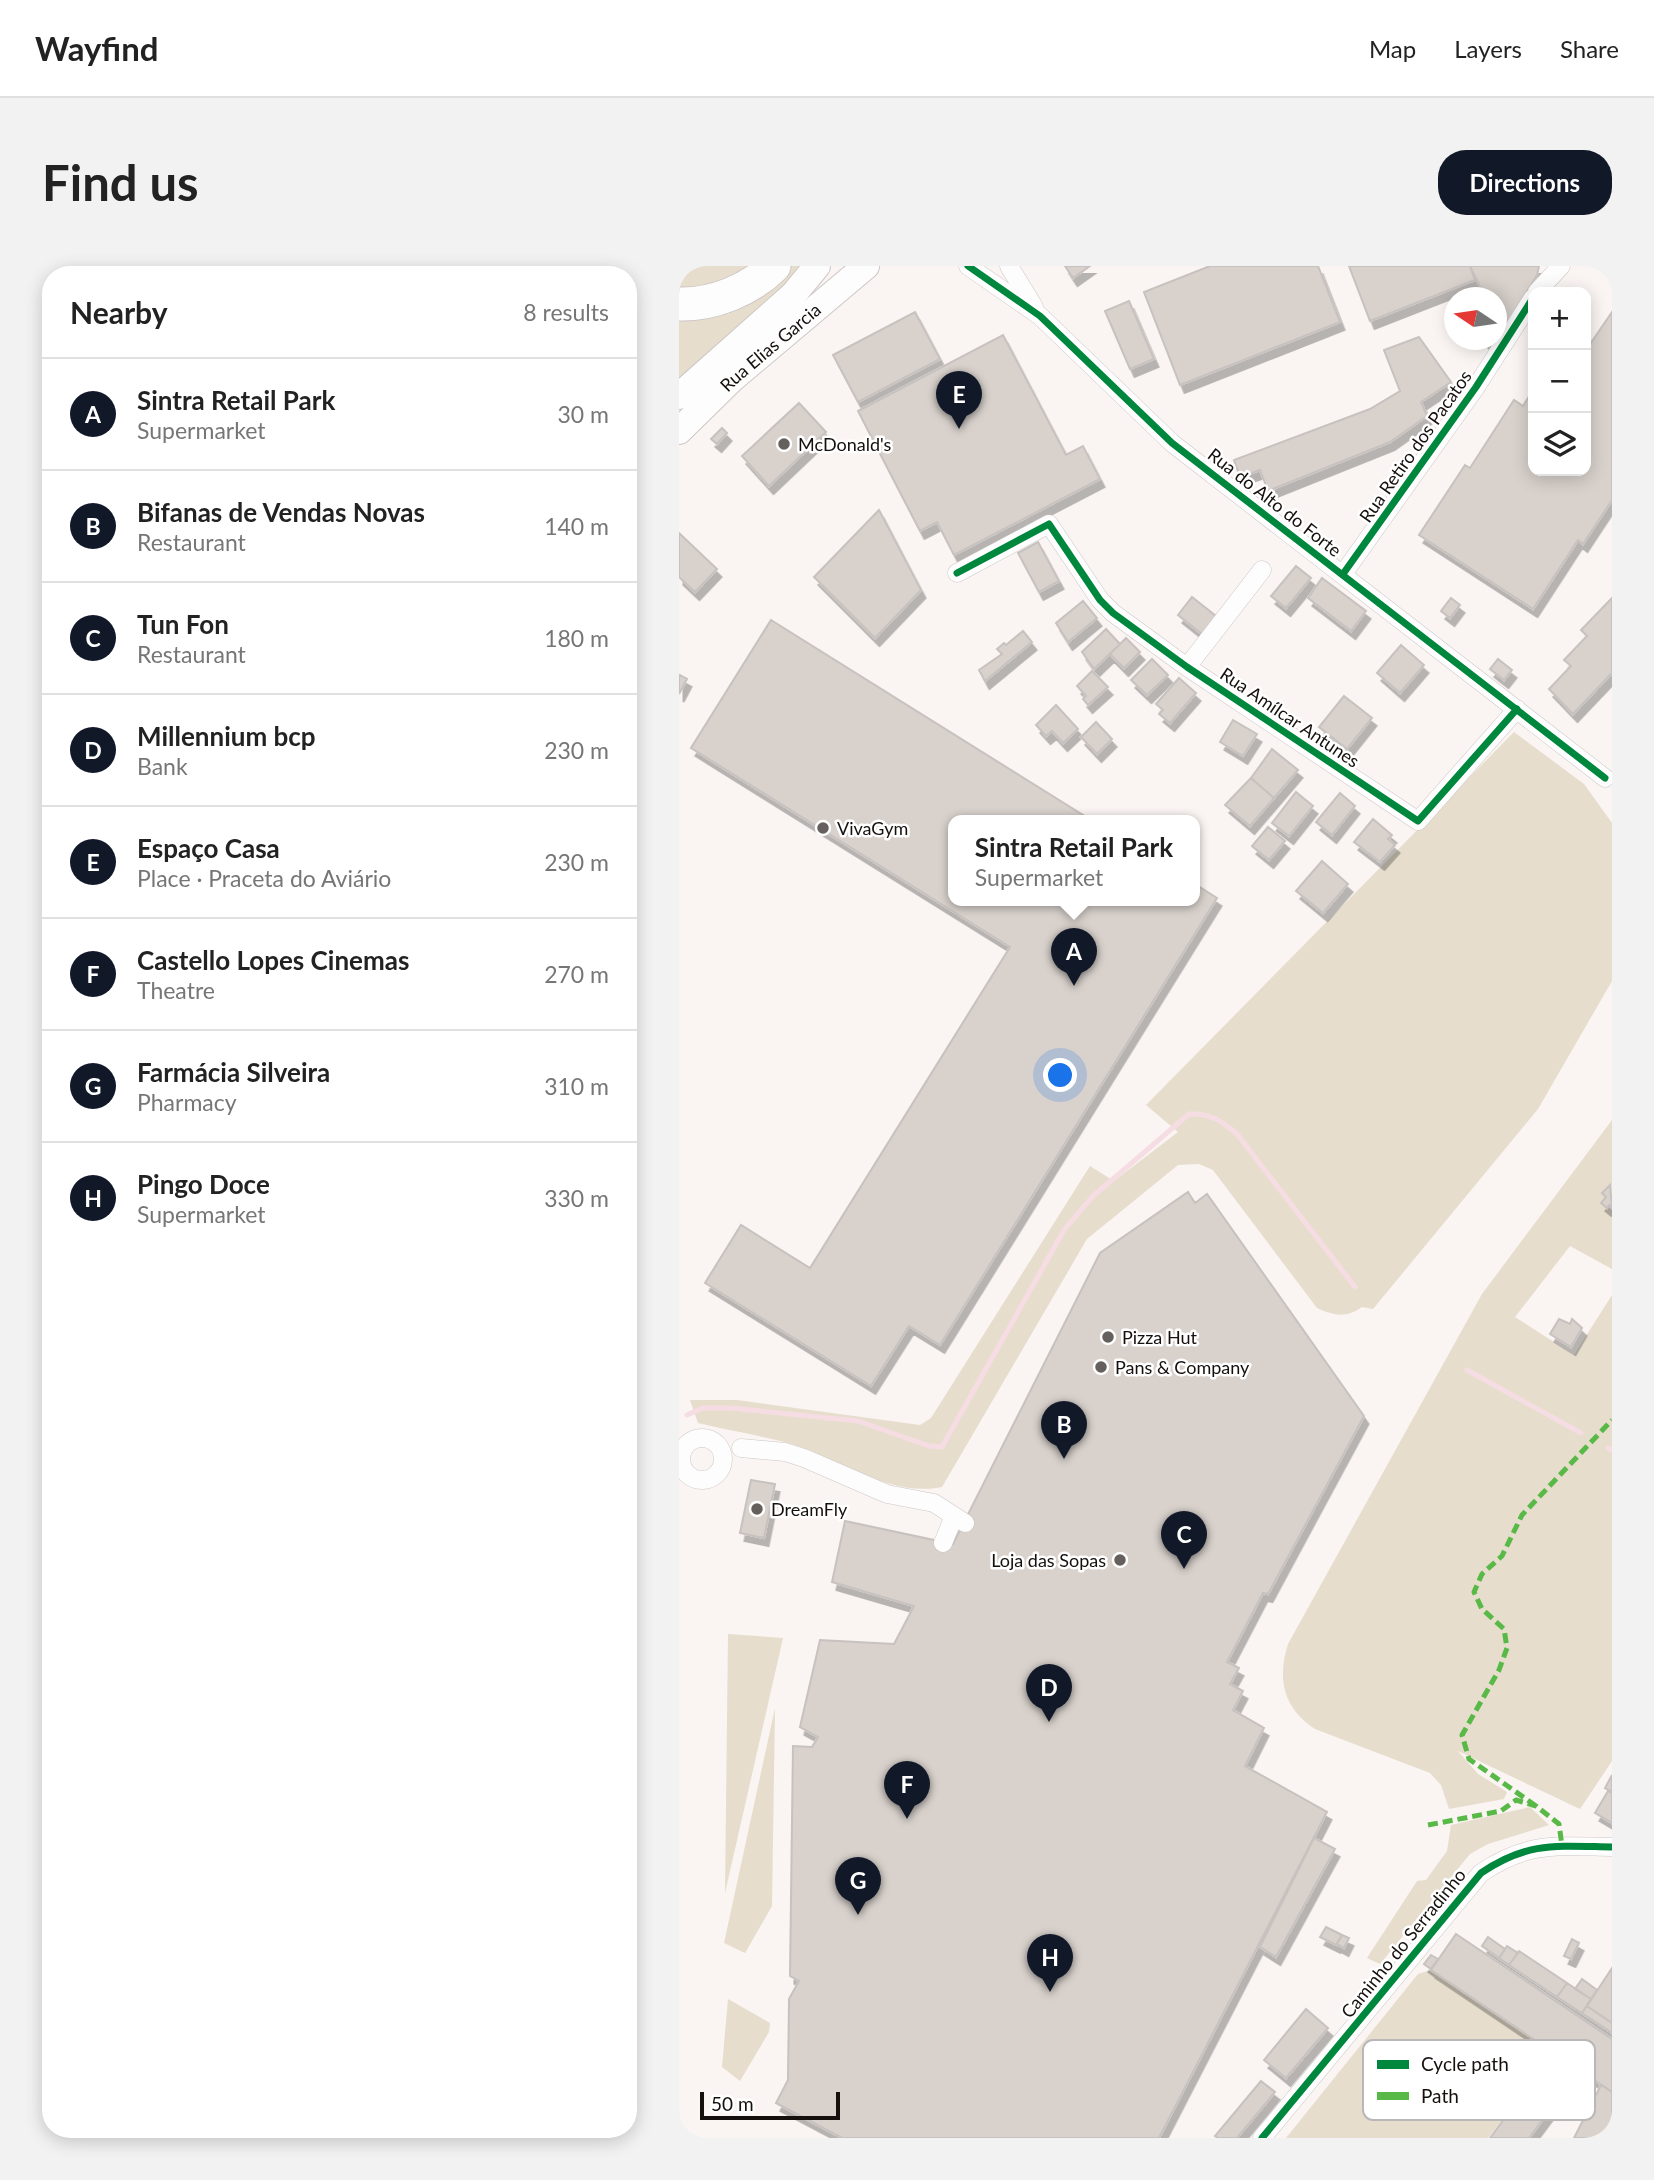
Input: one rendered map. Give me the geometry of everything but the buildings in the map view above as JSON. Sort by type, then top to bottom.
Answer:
[{"type":"highway","points":[[679,304],[695,304],[727,295],[760,279],[774,266]]},
{"type":"street","name":"Rua Elias Garcia","points":[[679,396],[793,295],[817,266]]},
{"type":"street","name":"Rua Elias Garcia","points":[[679,430],[732,379],[866,266]]},
{"type":"street","name":"Rua do Alto do Forte","points":[[968,266],[1039,316],[1172,443],[1605,778]]},
{"type":"street","name":"Rua do Alto do Forte","points":[[1009,266],[1039,316]]},
{"type":"street","points":[[1542,287],[1561,266]]},
{"type":"street","name":"Rua Retiro dos Pacatos","points":[[1343,574],[1476,387],[1528,306]]},
{"type":"street","name":"Rua Amílcar Antunes","points":[[957,573],[1049,524],[1100,600],[1129,626],[1418,821],[1517,709]]},
{"type":"street","points":[[1187,667],[1262,570]]},
{"type":"street","points":[[741,1448],[785,1452],[877,1491],[934,1503],[960,1519],[943,1543]]},
{"type":"street","name":"Caminho do Serradinho","points":[[1262,2138],[1481,1873],[1523,1850],[1562,1846],[1612,1847]]},
{"type":"shaded area","points":[[679,266],[755,266],[741,278],[679,293]]},
{"type":"shaded area","points":[[788,266],[799,266],[780,290],[679,378],[679,316],[728,314]]},
{"type":"shaded area","points":[[1514,732],[1584,784],[1612,823],[1612,981],[1538,1109],[1373,1309],[1362,1307],[1340,1315],[1317,1308],[1213,1170],[1199,1164],[1178,1165],[1087,1239],[942,1487],[922,1489],[883,1482],[807,1449],[698,1423],[690,1400],[737,1400],[920,1425],[931,1418],[1090,1166],[1114,1181],[1178,1132],[1146,1105]]},
{"type":"shaded area","points":[[1612,1120],[1612,1269],[1570,1246],[1515,1317],[1574,1355],[1612,1295],[1612,1761],[1580,1809],[1458,1751],[1478,1774],[1507,1792],[1504,1799],[1449,1809],[1441,1785],[1430,1773],[1315,1729],[1304,1721],[1289,1702],[1285,1692],[1283,1669],[1288,1644],[1482,1294]]},
{"type":"shaded area","points":[[728,1634],[783,1638],[725,1893]]},
{"type":"shaded area","points":[[775,1708],[772,1906],[745,1953],[724,1943]]},
{"type":"shaded area","points":[[1530,1807],[1549,1825],[1488,1844],[1470,1854],[1380,1964],[1367,1958],[1417,1881],[1426,1880],[1447,1851],[1451,1825]]},
{"type":"shaded area","points":[[1431,1970],[1534,2040],[1365,2040],[1418,1974]]},
{"type":"shaded area","points":[[728,1999],[770,2023],[769,2032],[740,2081],[722,2067]]},
{"type":"shaded area","points":[[1363,2042],[1363,2120],[1502,2120],[1488,2138],[1286,2138]]},
{"type":"waterway","points":[[687,1415],[703,1408],[731,1408],[858,1421],[929,1446],[942,1447],[1064,1230],[1092,1197],[1189,1114],[1214,1118],[1237,1134],[1355,1287]]},
{"type":"waterway","points":[[1467,1370],[1581,1433]]},
{"type":"waterway","points":[[1608,1448],[1612,1450]]},
{"type":"marked path","points":[[1536,1806],[1469,1759],[1462,1735],[1499,1670],[1507,1648],[1504,1629],[1482,1609],[1474,1592],[1482,1574],[1502,1556],[1522,1515],[1612,1420]]},
{"type":"marked path","points":[[1428,1825],[1501,1811],[1516,1800],[1536,1806],[1559,1824],[1562,1846]]},
{"type":"cycle path","points":[[968,266],[1040,316],[1172,443],[1605,778]]},
{"type":"cycle path","points":[[1343,574],[1476,387],[1528,306]]},
{"type":"cycle path","points":[[957,573],[1049,524],[1100,600],[1113,613],[1187,667],[1418,821],[1517,709]]},
{"type":"cycle path","points":[[1262,2138],[1481,1873],[1529,1850],[1559,1846],[1612,1847]]},
{"type":"place","name":"Espaço Casa","points":[[959,429]]},
{"type":"place","name":"McDonald's","points":[[784,444]]},
{"type":"place","name":"VivaGym","points":[[823,828]]},
{"type":"place","name":"Sintra Retail Park","points":[[1074,986]]},
{"type":"place","name":"Pizza Hut","points":[[1108,1337]]},
{"type":"place","name":"Pans & Company","points":[[1101,1367]]},
{"type":"place","name":"Bifanas de Vendas Novas","points":[[1064,1459]]},
{"type":"place","name":"DreamFly","points":[[757,1509]]},
{"type":"place","name":"Loja das Sopas","points":[[1120,1560]]},
{"type":"place","name":"Tun Fon","points":[[1184,1569]]},
{"type":"place","name":"Millennium bcp","points":[[1049,1722]]},
{"type":"place","name":"Castello Lopes Cinemas","points":[[907,1819]]},
{"type":"place","name":"Farmácia Silveira","points":[[858,1915]]},
{"type":"place","name":"Pingo Doce","points":[[1050,1992]]}]
